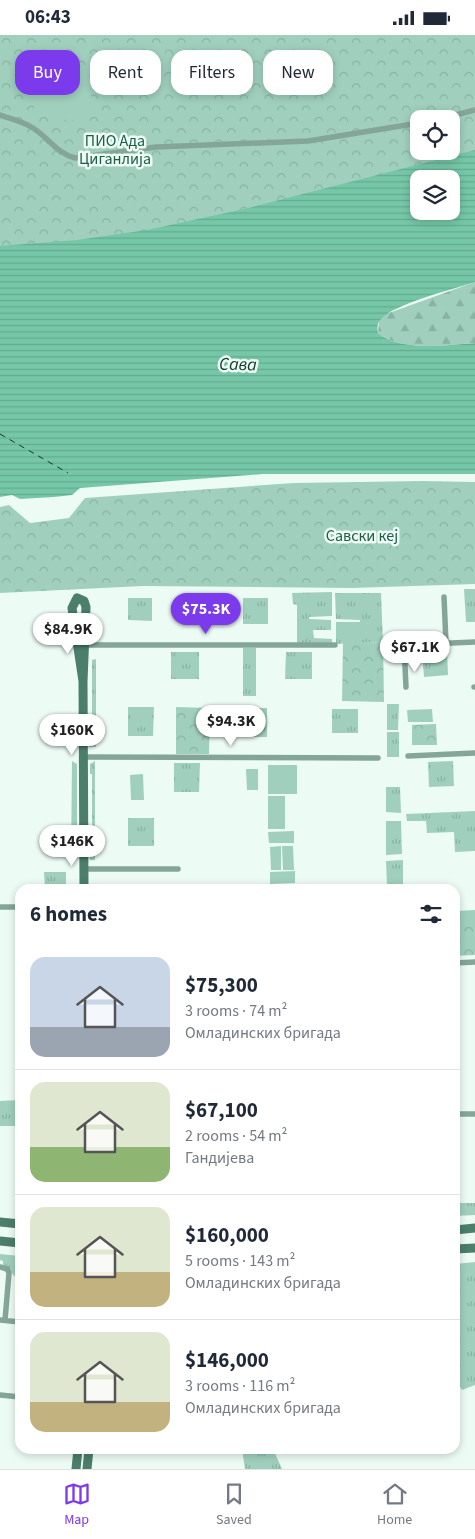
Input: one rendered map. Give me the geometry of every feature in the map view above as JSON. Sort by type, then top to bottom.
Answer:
[{"type":"street","points":[[460,114],[475,110]]},
{"type":"street","points":[[0,115],[34,129],[56,149],[65,155],[75,157],[156,147],[308,141],[410,124]]},
{"type":"street","points":[[444,597],[446,643]]},
{"type":"street","points":[[406,687],[404,645],[475,641]]},
{"type":"street","points":[[84,884],[82,645],[335,645]]},
{"type":"street","points":[[408,756],[475,753]]},
{"type":"street","points":[[84,757],[378,758]]},
{"type":"street","points":[[84,869],[178,869]]},
{"type":"street","points":[[0,907],[15,907]]},
{"type":"street","points":[[460,963],[475,962]]},
{"type":"street","points":[[460,1114],[475,1114]]},
{"type":"street","points":[[0,1222],[15,1224]]},
{"type":"street","points":[[460,1229],[475,1228]]},
{"type":"street","points":[[0,1241],[15,1242]]},
{"type":"street","points":[[460,1249],[475,1248]]},
{"type":"street","points":[[0,1267],[7,1269],[9,1273],[3,1320]]},
{"type":"street","points":[[0,1395],[15,1396]]},
{"type":"street","points":[[76,1469],[78,1454]]},
{"type":"street","points":[[87,1469],[90,1454]]},
{"type":"green space","name":"ПИО Ада Циганлија","points":[[0,35],[475,35],[475,176],[460,177],[460,170],[410,170],[410,181],[0,283]]},
{"type":"green space","points":[[80,73],[83,73],[98,116],[70,121],[34,111],[35,95],[80,95]]},
{"type":"green space","points":[[475,282],[475,343],[438,346],[411,345],[387,339],[378,333],[379,320],[386,314]]},
{"type":"green space","name":"Савски кеј","points":[[475,482],[475,584],[352,588],[143,586],[0,593],[0,507],[9,505],[30,523],[69,518],[85,498],[294,483]]},
{"type":"green space","points":[[464,589],[475,589],[475,622],[466,622]]},
{"type":"green space","points":[[332,592],[332,616],[309,617],[309,619],[331,620],[331,630],[313,630],[314,638],[332,639],[332,644],[297,643],[297,605],[293,604],[292,593]]},
{"type":"green space","points":[[335,593],[381,593],[383,642],[336,644],[336,636],[360,636],[360,620],[336,619]]},
{"type":"green space","points":[[198,597],[198,619],[182,619],[182,598]]},
{"type":"green space","points":[[128,598],[152,598],[152,621],[128,620]]},
{"type":"green space","points":[[243,598],[268,598],[268,624],[243,624]]},
{"type":"green space","points":[[336,622],[360,622],[360,636],[336,636]]},
{"type":"green space","points":[[383,642],[384,702],[342,701],[343,643]]},
{"type":"green space","points":[[243,648],[256,648],[256,696],[243,696]]},
{"type":"green space","points":[[447,649],[448,675],[424,677],[422,650]]},
{"type":"green space","points":[[171,652],[199,652],[199,679],[171,679]]},
{"type":"green space","points":[[286,652],[312,652],[312,679],[285,679]]},
{"type":"green space","points":[[96,659],[96,747],[89,747],[89,739],[92,739],[92,660]]},
{"type":"green space","points":[[387,704],[399,704],[398,730],[387,730]]},
{"type":"green space","points":[[128,707],[154,707],[153,736],[128,736]]},
{"type":"green space","points":[[176,707],[210,708],[209,754],[176,754]]},
{"type":"green space","points":[[240,708],[267,708],[267,737],[240,737]]},
{"type":"green space","points":[[332,709],[358,709],[358,733],[332,733]]},
{"type":"green space","points":[[432,709],[433,722],[408,722],[407,710]]},
{"type":"green space","points":[[436,724],[437,745],[412,745],[412,725]]},
{"type":"green space","points":[[387,732],[399,732],[399,757],[387,757]]},
{"type":"green space","points":[[72,761],[77,764],[77,859],[71,859]]},
{"type":"green space","points":[[95,761],[95,860],[90,860],[90,856],[92,856],[92,774],[90,774],[90,764]]},
{"type":"green space","points":[[453,761],[454,786],[429,787],[428,762]]},
{"type":"green space","points":[[174,763],[200,763],[199,792],[174,792]]},
{"type":"green space","points":[[268,765],[297,765],[297,794],[268,794]]},
{"type":"green space","points":[[246,769],[258,769],[258,790],[247,790]]},
{"type":"green space","points":[[143,774],[144,800],[131,800],[130,775]]},
{"type":"green space","points":[[386,787],[400,787],[401,813],[386,812]]},
{"type":"green space","points":[[268,796],[285,796],[285,829],[268,829]]},
{"type":"green space","points":[[475,811],[475,851],[455,852],[454,832],[427,833],[426,821],[407,821],[406,814]]},
{"type":"green space","points":[[128,818],[154,818],[154,846],[128,846]]},
{"type":"green space","points":[[386,821],[401,821],[402,854],[386,855]]},
{"type":"green space","points":[[294,831],[294,843],[269,843],[268,832]]},
{"type":"green space","points":[[281,846],[281,870],[271,870],[270,847]]},
{"type":"green space","points":[[282,846],[293,846],[294,870],[283,870]]},
{"type":"green space","points":[[403,860],[403,884],[387,884],[386,861]]},
{"type":"green space","points":[[295,871],[295,883],[270,884],[270,872]]},
{"type":"green space","points":[[44,872],[66,872],[66,884],[45,884]]},
{"type":"green space","points":[[475,910],[475,955],[460,956],[460,911]]},
{"type":"green space","points":[[15,1100],[15,1126],[0,1126],[0,1101]]},
{"type":"green space","points":[[460,1203],[475,1203],[475,1215],[460,1216]]},
{"type":"green space","points":[[0,1254],[15,1256],[15,1276],[8,1267],[3,1265],[3,1261],[0,1260]]},
{"type":"green space","points":[[475,1262],[475,1385],[462,1390],[460,1387],[460,1264]]},
{"type":"green space","points":[[243,1454],[275,1454],[282,1469],[245,1469]]},
{"type":"water","name":"Сава","points":[[475,150],[475,282],[425,297],[398,308],[381,319],[377,327],[378,333],[387,339],[411,345],[438,346],[475,343],[475,474],[263,474],[80,488],[72,495],[54,497],[20,499],[12,495],[0,497],[0,246],[77,240],[147,230],[244,209],[436,160],[460,160],[460,154]]},
{"type":"ferry route","points":[[0,434],[68,473]]}]
